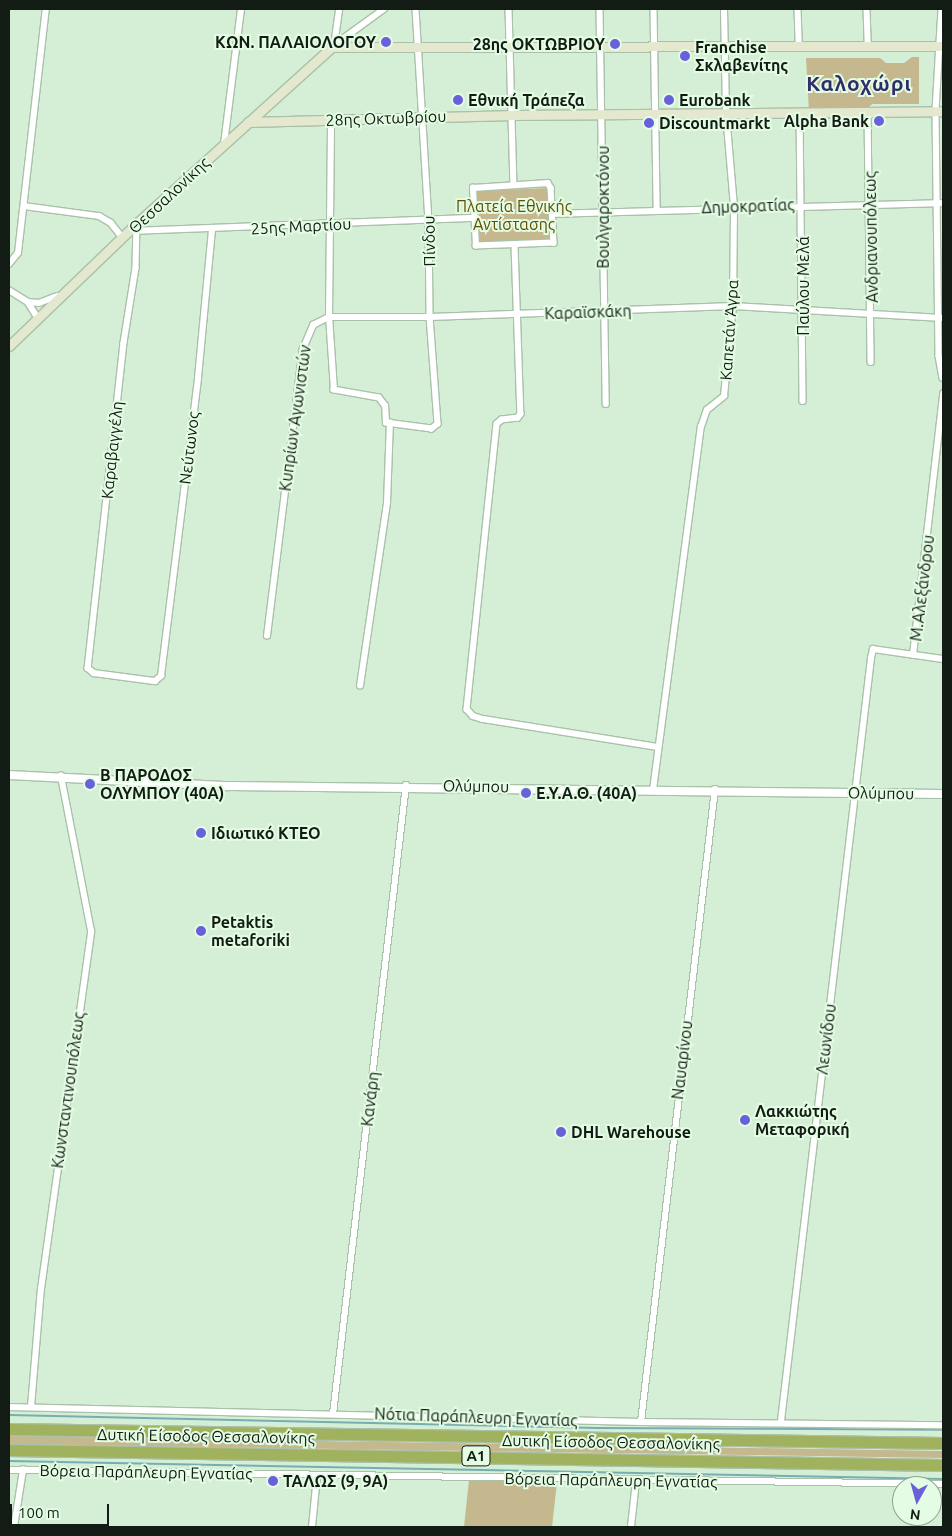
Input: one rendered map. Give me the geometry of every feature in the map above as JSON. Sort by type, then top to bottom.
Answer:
[{"type":"highway","name":"Δυτική Είσοδος Θεσσαλονίκης","points":[[9,1429],[943,1443]]},
{"type":"highway","name":"Δυτική Είσοδος Θεσσαλονίκης","points":[[9,1450],[943,1464]]},
{"type":"main road","name":"Θεσσαλονίκης","points":[[9,346],[122,238],[333,46]]},
{"type":"main road","points":[[333,46],[601,48],[942,46]]},
{"type":"main road","name":"28ης Οκτωβρίου","points":[[248,122],[514,115],[940,111]]},
{"type":"street","points":[[9,264],[18,254],[46,9]]},
{"type":"street","points":[[224,144],[241,9]]},
{"type":"street","points":[[333,46],[339,9]]},
{"type":"street","points":[[333,46],[384,9]]},
{"type":"street","name":"Πίνδου","points":[[390,424],[432,429],[437,426],[430,317],[429,220],[416,9]]},
{"type":"street","points":[[509,9],[514,115],[514,185]]},
{"type":"street","name":"Βουλγαροκτόνου","points":[[600,9],[606,404]]},
{"type":"street","points":[[654,9],[657,209]]},
{"type":"street","name":"Καπετάν Άγρα","points":[[653,790],[700,427],[707,410],[724,396],[733,306],[734,207],[726,113],[724,9]]},
{"type":"street","points":[[798,9],[799,46]]},
{"type":"street","points":[[867,9],[868,45]]},
{"type":"street","points":[[942,9],[940,111],[942,317],[939,356],[943,378]]},
{"type":"street","name":"Ανδριανουπόλεως","points":[[868,111],[871,204],[871,362]]},
{"type":"street","name":"Παύλου Μελά","points":[[800,112],[803,205],[803,401]]},
{"type":"street","points":[[331,120],[329,317],[334,390],[382,400],[384,420],[390,424],[387,502],[360,686]]},
{"type":"street","points":[[550,185],[552,214],[554,243],[516,246],[476,246],[473,218],[473,188],[550,185]]},
{"type":"street","name":"Δημοκρατίας","points":[[552,214],[657,209],[941,203]]},
{"type":"street","points":[[24,206],[100,216],[111,223],[122,238]]},
{"type":"street","name":"25ης Μαρτίου","points":[[135,228],[212,230],[473,218]]},
{"type":"street","name":"Καραβαγγέλη","points":[[135,228],[136,268],[124,343],[88,668],[94,673],[157,680],[162,666]]},
{"type":"street","name":"Νεύτωνος","points":[[162,666],[198,378],[212,230]]},
{"type":"street","points":[[516,246],[520,314],[520,417],[500,420],[497,424],[467,709],[473,716],[483,719],[658,747]]},
{"type":"street","points":[[9,290],[28,302],[38,318]]},
{"type":"street","points":[[28,302],[39,303],[64,293]]},
{"type":"street","name":"Καραϊσκάκη","points":[[329,317],[430,317],[733,306],[803,309],[872,315],[942,317]]},
{"type":"street","name":"Κυπρίων Αγωνιστών","points":[[267,636],[303,349],[313,325],[329,317]]},
{"type":"street","name":"Μ.Αλεξάνδρου","points":[[913,655],[943,394]]},
{"type":"street","name":"Λεωνίδου","points":[[781,1421],[871,658],[873,649],[913,655]]},
{"type":"street","points":[[913,655],[943,658]]},
{"type":"street","name":"Ολύμπου","points":[[9,775],[61,776],[172,784],[406,785],[653,790],[715,789],[943,794]]},
{"type":"street","name":"Κωνσταντινουπόλεως","points":[[31,1407],[42,1289],[90,931],[61,776]]},
{"type":"street","name":"Κανάρη","points":[[334,1414],[406,785]]},
{"type":"street","name":"Ναυαρίνου","points":[[641,1422],[715,789]]},
{"type":"street","name":"Νότια Παράπλευρη Εγνατίας","points":[[9,1407],[641,1422],[781,1421],[943,1425]]},
{"type":"street","name":"Βόρεια Παράπλευρη Εγνατίας","points":[[9,1470],[636,1481],[943,1484]]},
{"type":"street","points":[[14,1527],[23,1470]]},
{"type":"street","points":[[312,1527],[317,1476]]},
{"type":"street","points":[[632,1527],[636,1481]]},
{"type":"green space","points":[[912,57],[919,57],[919,104],[872,104],[866,110],[809,112],[806,58],[880,58],[886,63],[904,63]]},
{"type":"green space","name":"Πλατεία Εθνικής Αντίστασης","points":[[547,188],[550,240],[480,244],[477,191]]},
{"type":"green space","points":[[9,1436],[943,1451],[943,1458],[9,1444]]},
{"type":"green space","points":[[469,1480],[557,1482],[552,1527],[464,1527]]},
{"type":"waterway","points":[[9,1415],[597,1428],[943,1430]]},
{"type":"waterway","points":[[9,1461],[943,1479]]},
{"type":"place","name":"ΚΩΝ. ΠΑΛΑΙΟΛΟΓΟΥ","points":[[386,42]]},
{"type":"place","name":"28ης ΟΚΤΩΒΡΙΟΥ","points":[[615,44]]},
{"type":"place","name":"Franchise Σκλαβενίτης","points":[[685,56]]},
{"type":"place","name":"Εθνική Τράπεζα","points":[[458,100]]},
{"type":"place","name":"Eurobank","points":[[669,100]]},
{"type":"place","name":"Alpha Bank","points":[[879,121]]},
{"type":"place","name":"Discountmarkt","points":[[649,123]]},
{"type":"place","name":"Β ΠΑΡΟΔΟΣ ΟΛΥΜΠΟΥ (40Α)","points":[[90,784]]},
{"type":"place","name":"Ε.Υ.Α.Θ. (40Α)","points":[[526,793]]},
{"type":"place","name":"Ιδιωτικό ΚΤΕΟ","points":[[201,833]]},
{"type":"place","name":"Petaktis metaforiki","points":[[201,931]]},
{"type":"place","name":"Λακκιώτης Μεταφορική","points":[[745,1120]]},
{"type":"place","name":"DHL Warehouse","points":[[561,1132]]},
{"type":"place","name":"ΤΑΛΩΣ (9, 9Α)","points":[[273,1481]]},
{"type":"district","name":"Καλοχώρι","points":[[859,83]]}]
